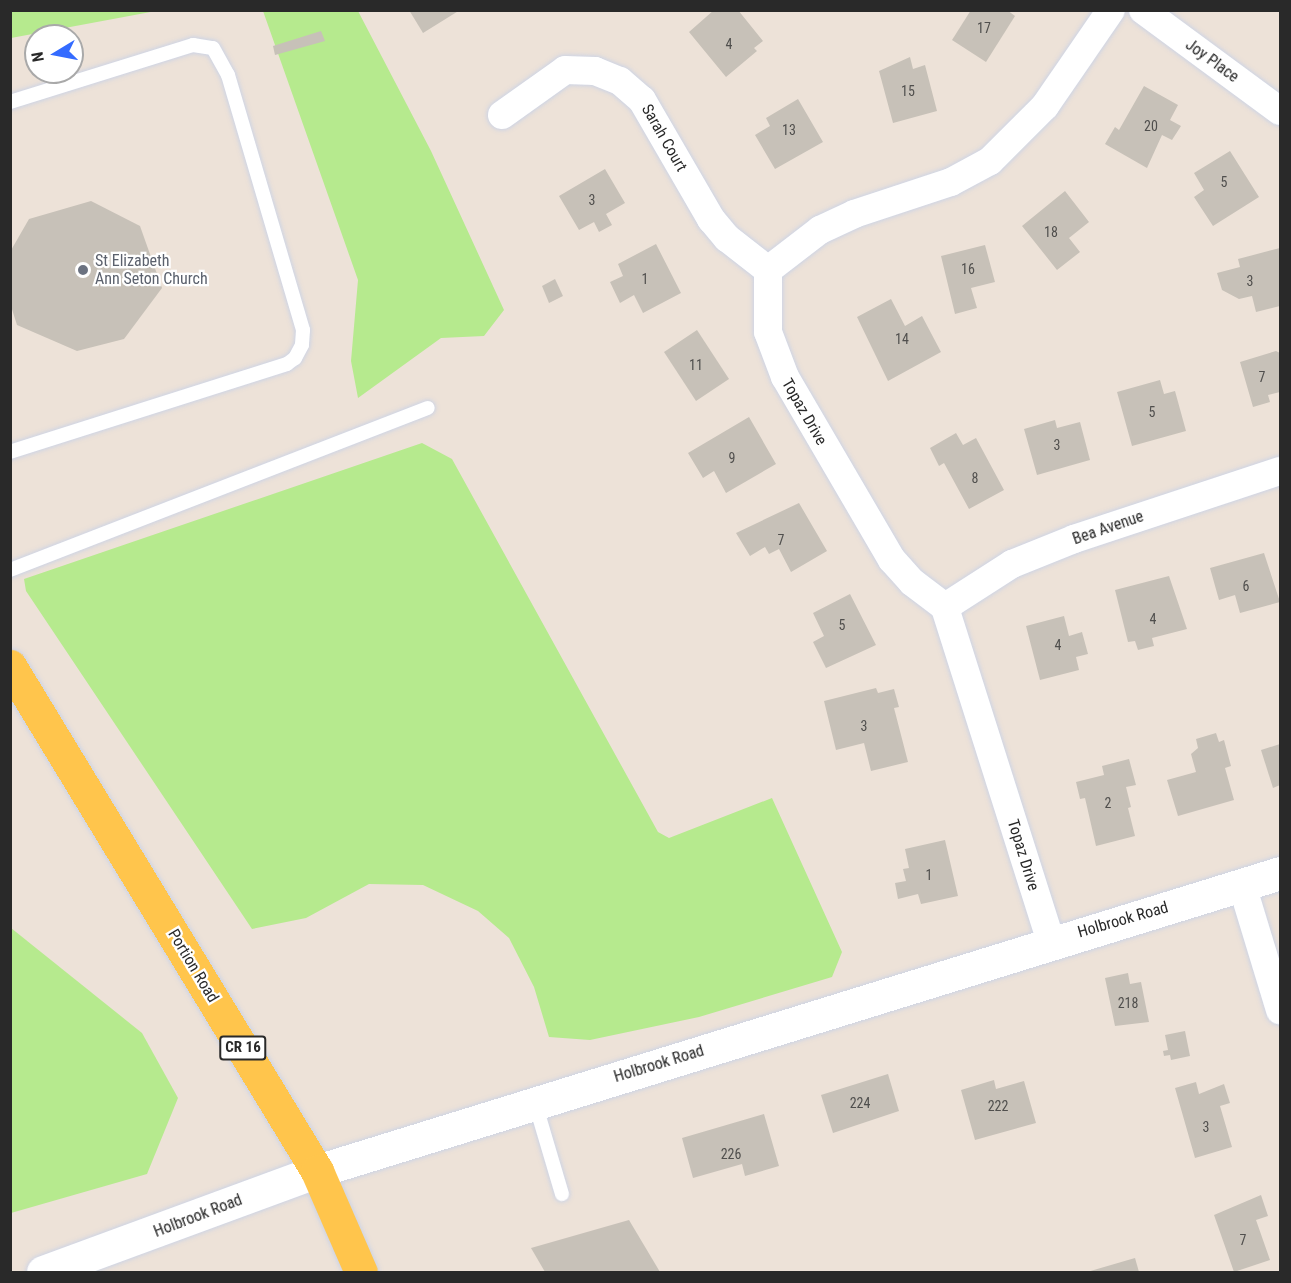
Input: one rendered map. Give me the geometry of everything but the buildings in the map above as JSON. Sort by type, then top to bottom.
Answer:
[{"type":"main road","name":"Portion Road","points":[[10,666],[317,1171],[361,1272]]},
{"type":"street","points":[[768,270],[795,246],[837,222],[951,182],[990,161],[1046,106],[1111,10]]},
{"type":"street","name":"Joy Place","points":[[1143,10],[1281,111]]},
{"type":"street","name":"Sarah Court","points":[[502,115],[565,70],[595,71],[620,81],[642,100],[711,219],[727,238],[768,270]]},
{"type":"street","name":"Topaz Drive","points":[[768,270],[768,332],[784,377],[892,560],[912,582],[945,607],[1050,942]]},
{"type":"street","name":"Bea Avenue","points":[[945,607],[1011,564],[1074,539],[1281,471]]},
{"type":"street","name":"Holbrook Road","points":[[57,1270],[317,1171],[1050,942],[1281,873]]},
{"type":"street","points":[[1242,885],[1281,1010]]},
{"type":"lane","points":[[10,102],[193,45],[213,48],[228,75],[303,330],[302,345],[295,358],[287,364],[10,452]]},
{"type":"lane","points":[[10,570],[428,408]]},
{"type":"lane","points":[[535,1103],[562,1194]]},
{"type":"green space","points":[[11,10],[156,10],[84,24],[24,24],[24,36],[11,38]]},
{"type":"green space","points":[[263,11],[358,11],[431,151],[504,310],[484,336],[441,338],[358,398],[351,361],[358,280]]},
{"type":"green space","points":[[422,443],[452,459],[658,832],[669,838],[772,798],[842,952],[832,977],[699,1017],[590,1040],[549,1037],[534,987],[509,938],[478,911],[423,885],[369,884],[306,918],[252,929],[26,591],[24,579]]},
{"type":"green space","points":[[11,928],[142,1033],[178,1098],[147,1174],[11,1213]]},
{"type":"place","name":"St Elizabeth Ann Seton Church","points":[[83,270]]}]
